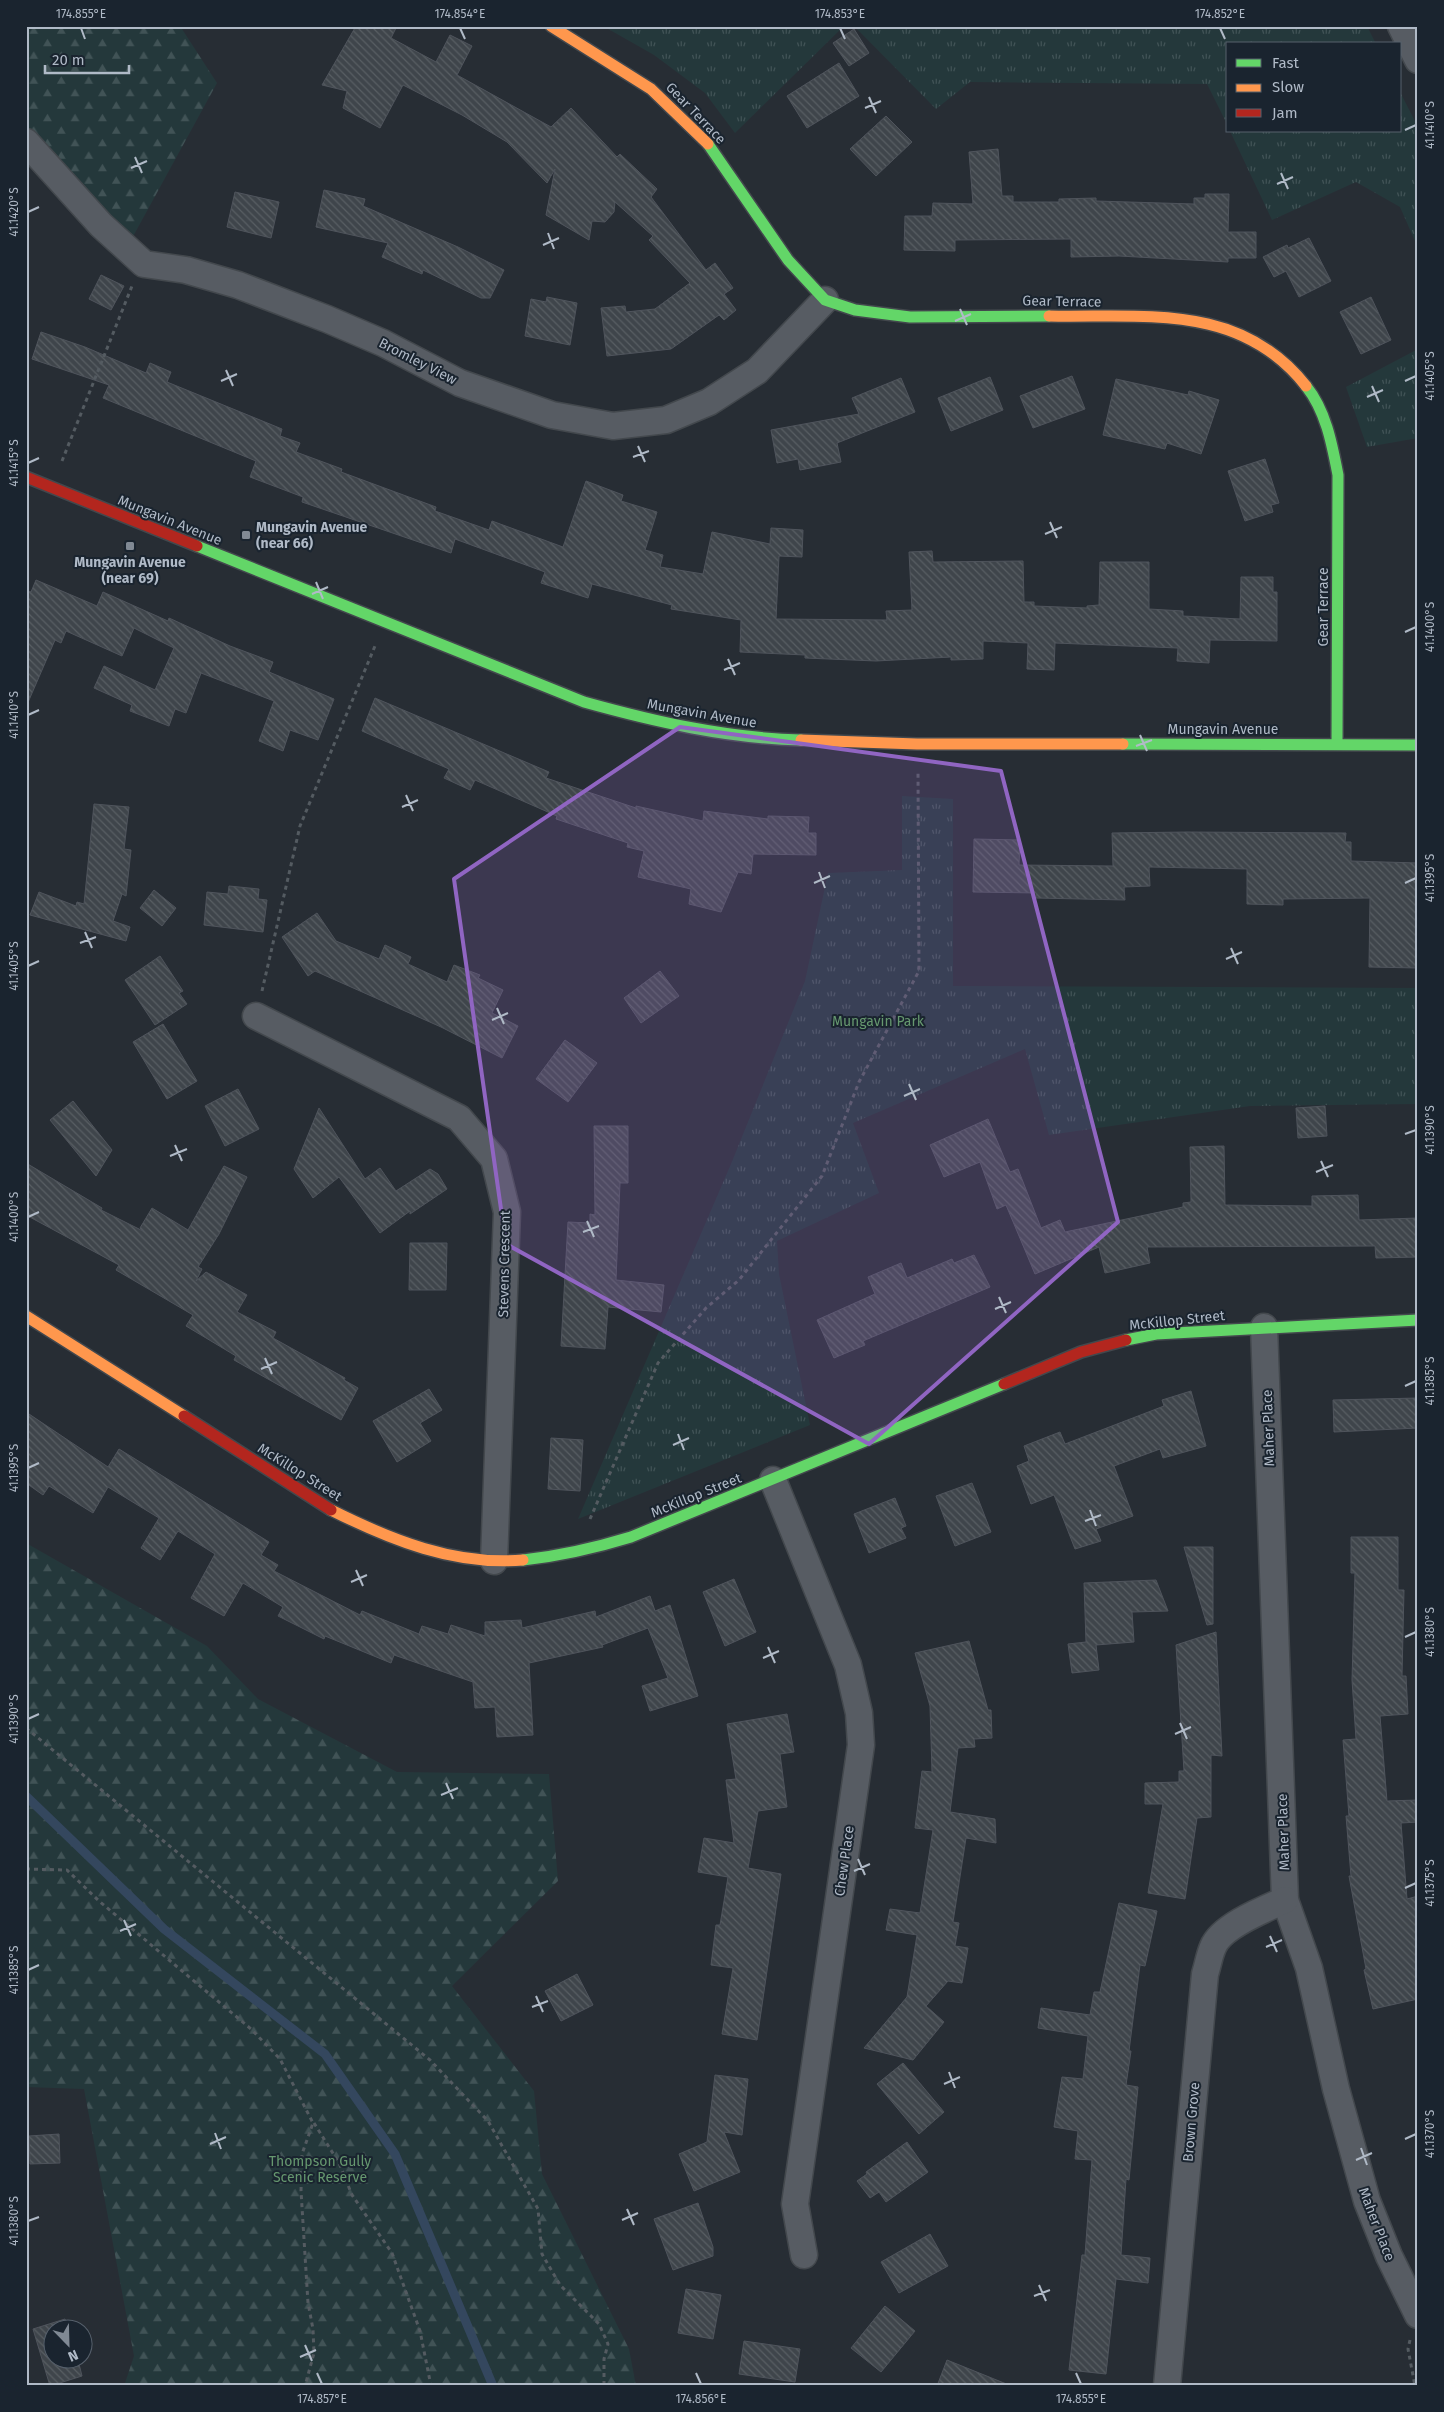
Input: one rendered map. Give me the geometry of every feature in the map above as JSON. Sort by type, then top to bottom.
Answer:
[{"type":"street","name":"Gear Terrace","points":[[551,26],[651,88],[711,147],[788,260],[825,300],[855,310],[910,317],[1001,315],[1189,319],[1217,323],[1273,350],[1315,397],[1328,429],[1338,475],[1337,744]]},
{"type":"street","points":[[1401,26],[1418,60]]},
{"type":"street","name":"Bromley View","points":[[26,142],[101,225],[144,264],[186,270],[238,285],[383,343],[460,383],[552,415],[613,426],[666,420],[709,402],[757,371],[825,300]]},
{"type":"street","name":"Mungavin Avenue","points":[[26,477],[384,623],[584,702],[646,719],[708,732],[761,738],[917,744],[1418,745]]},
{"type":"street","name":"Stevens Crescent","points":[[256,1016],[459,1118],[494,1159],[507,1212],[494,1561]]},
{"type":"street","name":"McKillop Street","points":[[26,1316],[331,1510],[372,1532],[413,1547],[451,1556],[494,1561],[534,1560],[576,1554],[631,1537],[1081,1352],[1118,1341],[1156,1334],[1418,1320]]},
{"type":"street","name":"Maher Place","points":[[1264,1328],[1285,1900],[1309,1968],[1336,2089],[1367,2201],[1415,2324]]},
{"type":"street","name":"Chew Place","points":[[773,1480],[848,1665],[859,1713],[861,1745],[795,2204],[804,2254]]},
{"type":"street","name":"Brown Grove","points":[[1167,2386],[1205,1974],[1213,1945],[1228,1930],[1247,1917],[1285,1900]]},
{"type":"path","points":[[51,487],[142,262]]},
{"type":"path","points":[[256,1016],[300,826],[384,623]]},
{"type":"path","points":[[576,1554],[658,1363],[706,1308],[739,1280],[822,1176],[859,1082],[919,971],[917,744]]},
{"type":"path","points":[[26,1728],[430,2060],[488,2121],[538,2209],[542,2254],[560,2285],[599,2324],[608,2344],[604,2359],[604,2386]]},
{"type":"path","points":[[26,1869],[67,1870],[99,1901],[251,2028],[280,2059],[313,2123],[338,2163],[352,2195],[392,2253],[420,2331],[431,2386]]},
{"type":"path","points":[[305,2386],[314,2353],[313,2329],[308,2303],[301,2191],[302,2154],[313,2123]]},
{"type":"path","points":[[1415,2324],[1408,2349],[1415,2386]]},
{"type":"highlighted area","points":[[680,727],[1001,771],[1118,1222],[869,1444],[506,1244],[454,879]]},
{"type":"green space","points":[[26,26],[180,26],[217,83],[130,242],[26,133]]},
{"type":"green space","points":[[603,26],[844,26],[735,133],[705,93],[654,55]]},
{"type":"green space","points":[[854,26],[1367,26],[1375,42],[1226,42],[1226,122],[1207,84],[970,82],[936,109]]},
{"type":"green space","points":[[1402,96],[1418,127],[1418,248],[1400,207],[1356,182],[1272,220],[1230,132],[1402,132]]},
{"type":"green space","points":[[1418,349],[1418,438],[1367,447],[1346,387]]},
{"type":"green space","name":"Mungavin Park","points":[[902,796],[953,799],[953,986],[1418,988],[1418,1104],[1250,1106],[1049,1135],[1025,1049],[853,1123],[879,1193],[777,1241],[779,1274],[810,1425],[578,1519],[731,1164],[805,981],[828,873],[902,870]]},
{"type":"green space","name":"Thompson Gully Scenic Reserve","points":[[26,1543],[207,1646],[258,1699],[397,1772],[549,1774],[558,1881],[452,1986],[534,2091],[542,2174],[629,2349],[636,2386],[124,2386],[134,2356],[84,2089],[26,2087]]},
{"type":"building","points":[[356,26],[397,26],[391,38],[436,62],[450,35],[472,46],[457,75],[551,127],[571,108],[617,157],[620,154],[657,189],[651,197],[706,270],[715,263],[733,288],[724,294],[736,310],[724,320],[719,315],[671,349],[607,356],[601,308],[625,306],[626,312],[655,309],[690,283],[649,240],[653,236],[615,202],[614,212],[605,222],[592,221],[589,240],[546,215],[555,169],[547,183],[507,142],[462,115],[403,85],[380,128],[343,108],[347,91],[322,85]]},
{"type":"building","points":[[854,29],[869,53],[849,66],[833,43]]},
{"type":"building","points":[[839,63],[859,96],[807,128],[787,96]]},
{"type":"building","points":[[886,116],[912,142],[876,176],[850,149]]},
{"type":"building","points":[[998,149],[1002,196],[1013,196],[1013,202],[1059,202],[1059,199],[1096,198],[1096,201],[1194,204],[1194,198],[1205,198],[1205,194],[1229,194],[1228,232],[1256,232],[1256,258],[1228,258],[1228,262],[1119,256],[1071,257],[1071,239],[955,240],[955,251],[904,250],[905,216],[932,216],[933,203],[973,204],[969,152]]},
{"type":"building","points":[[324,190],[365,199],[363,206],[458,247],[504,270],[490,298],[481,298],[423,270],[422,274],[382,257],[388,243],[316,227]]},
{"type":"building","points":[[235,192],[279,202],[271,238],[227,227]]},
{"type":"building","points":[[1309,238],[1331,281],[1299,297],[1286,271],[1274,277],[1263,257],[1287,245],[1288,248]]},
{"type":"building","points":[[101,275],[124,286],[111,310],[89,299]]},
{"type":"building","points":[[547,297],[577,303],[570,345],[525,336],[531,299],[546,302]]},
{"type":"building","points":[[1371,297],[1391,340],[1361,354],[1340,312]]},
{"type":"building","points":[[41,332],[85,347],[146,373],[150,363],[171,372],[167,382],[282,429],[280,436],[300,443],[296,452],[342,469],[341,472],[436,507],[435,511],[489,530],[492,521],[563,547],[586,481],[623,495],[621,501],[657,512],[645,550],[663,555],[660,567],[703,574],[712,532],[770,544],[771,528],[803,530],[802,557],[779,556],[776,619],[887,620],[886,611],[912,610],[909,552],[932,551],[933,562],[1023,561],[1024,602],[1034,602],[1034,606],[1087,608],[1087,606],[1099,605],[1100,562],[1149,562],[1149,609],[1183,611],[1183,616],[1240,619],[1241,577],[1273,577],[1273,592],[1277,592],[1277,641],[1210,640],[1209,663],[1177,661],[1178,648],[1055,643],[1054,670],[1027,669],[1028,643],[983,641],[983,659],[951,660],[951,657],[876,661],[805,658],[805,655],[740,652],[741,620],[671,609],[672,605],[592,584],[588,598],[541,583],[545,572],[455,539],[451,553],[302,502],[303,497],[250,477],[256,461],[103,398],[109,385],[32,359]]},
{"type":"building","points":[[1072,376],[1085,409],[1033,428],[1020,396]]},
{"type":"building","points":[[990,377],[1003,410],[951,431],[938,398]]},
{"type":"building","points":[[901,378],[915,412],[837,443],[841,462],[800,470],[798,459],[777,463],[771,430],[859,414],[852,398]]},
{"type":"building","points":[[1116,379],[1188,395],[1189,391],[1219,400],[1201,454],[1167,443],[1165,449],[1103,435]]},
{"type":"building","points":[[1265,459],[1279,503],[1271,505],[1273,512],[1245,521],[1228,471]]},
{"type":"building","points":[[36,580],[97,606],[103,592],[168,621],[169,618],[230,646],[273,662],[269,672],[334,699],[318,740],[290,730],[283,751],[259,741],[274,701],[201,673],[186,713],[175,709],[169,726],[130,711],[132,705],[94,688],[104,666],[155,690],[174,648],[134,628],[122,656],[66,631],[61,643],[55,640],[26,707],[26,590],[31,592]]},
{"type":"building","points":[[375,698],[549,772],[546,778],[636,808],[636,806],[703,821],[704,811],[768,819],[768,816],[809,817],[808,833],[816,833],[816,855],[753,854],[751,874],[738,872],[721,912],[689,904],[691,889],[638,877],[644,851],[627,847],[628,843],[556,819],[557,816],[475,780],[470,790],[444,778],[449,769],[362,731]]},
{"type":"building","points":[[94,804],[129,807],[124,849],[131,850],[126,896],[122,894],[113,921],[130,927],[126,941],[30,915],[39,892],[76,906],[77,902],[84,904]]},
{"type":"building","points":[[1112,833],[1346,833],[1345,842],[1351,842],[1351,861],[1418,863],[1418,968],[1369,967],[1370,898],[1283,899],[1283,905],[1247,904],[1247,869],[1149,867],[1150,886],[1124,887],[1125,900],[1036,898],[1036,893],[973,892],[974,839],[1020,840],[1019,865],[1113,866]]},
{"type":"building","points":[[229,886],[259,889],[258,899],[267,900],[263,932],[204,925],[207,892],[228,894]]},
{"type":"building","points":[[154,890],[176,908],[162,926],[140,908]]},
{"type":"building","points":[[317,913],[336,941],[379,959],[385,945],[411,957],[408,964],[447,982],[454,965],[480,975],[478,978],[503,990],[492,1013],[518,1026],[502,1058],[441,1027],[315,971],[308,976],[282,937]]},
{"type":"building","points":[[160,956],[183,991],[179,993],[187,1004],[155,1025],[125,980]]},
{"type":"building","points":[[660,971],[679,996],[641,1023],[624,998]]},
{"type":"building","points":[[163,1024],[197,1081],[167,1099],[133,1042]]},
{"type":"building","points":[[565,1040],[597,1063],[568,1102],[536,1079]]},
{"type":"building","points":[[238,1089],[259,1129],[225,1146],[205,1106]]},
{"type":"building","points":[[73,1101],[112,1150],[96,1176],[50,1120]]},
{"type":"building","points":[[1325,1106],[1327,1136],[1298,1138],[1296,1108]]},
{"type":"building","points":[[319,1108],[365,1179],[380,1168],[396,1191],[430,1169],[438,1174],[447,1189],[410,1214],[410,1211],[380,1233],[339,1177],[313,1198],[294,1169]]},
{"type":"building","points":[[988,1119],[1010,1172],[1018,1169],[1041,1228],[1060,1220],[1065,1232],[1183,1207],[1183,1203],[1191,1202],[1190,1147],[1224,1146],[1225,1205],[1312,1206],[1312,1196],[1358,1195],[1359,1220],[1418,1218],[1418,1257],[1376,1258],[1375,1246],[1147,1247],[1150,1263],[1105,1273],[1099,1247],[1035,1274],[1006,1205],[997,1209],[980,1162],[944,1177],[930,1145]]},
{"type":"building","points":[[594,1126],[628,1126],[628,1183],[620,1183],[616,1280],[664,1285],[661,1312],[608,1307],[605,1349],[561,1346],[568,1222],[590,1223],[590,1214],[595,1215]]},
{"type":"building","points":[[26,1163],[102,1208],[101,1210],[143,1231],[140,1228],[152,1208],[188,1230],[224,1166],[247,1177],[219,1234],[198,1267],[202,1269],[196,1281],[206,1272],[247,1295],[237,1312],[276,1332],[273,1338],[345,1378],[344,1380],[358,1388],[341,1420],[234,1360],[236,1356],[186,1326],[193,1315],[116,1270],[119,1265],[26,1215]]},
{"type":"building","points":[[410,1243],[447,1243],[446,1290],[409,1290]]},
{"type":"building","points":[[974,1255],[990,1287],[863,1341],[865,1345],[834,1358],[817,1320],[875,1294],[868,1277],[901,1263],[907,1278],[952,1259],[954,1263]]},
{"type":"building","points":[[429,1389],[442,1410],[420,1423],[431,1441],[397,1462],[373,1421]]},
{"type":"building","points":[[1191,1391],[1206,1446],[1163,1458],[1160,1449],[1114,1466],[1133,1516],[1096,1529],[1101,1541],[1075,1549],[1054,1495],[1031,1504],[1017,1466],[1029,1461],[1024,1446],[1060,1432],[1065,1444],[1164,1406],[1162,1400]]},
{"type":"building","points":[[1418,1398],[1418,1428],[1334,1432],[1333,1400]]},
{"type":"building","points":[[26,1412],[108,1467],[119,1449],[269,1542],[261,1555],[278,1565],[274,1571],[360,1615],[362,1611],[419,1634],[422,1626],[448,1634],[451,1625],[485,1636],[485,1622],[521,1620],[522,1628],[595,1611],[596,1617],[650,1596],[655,1611],[670,1605],[698,1696],[650,1711],[642,1686],[668,1678],[648,1628],[602,1645],[603,1647],[529,1663],[533,1735],[497,1737],[495,1707],[475,1708],[473,1682],[394,1655],[391,1663],[325,1636],[324,1639],[278,1616],[283,1607],[243,1583],[224,1616],[191,1598],[215,1554],[178,1531],[160,1560],[141,1548],[159,1518],[108,1487],[93,1513],[49,1486],[43,1495],[26,1483]]},
{"type":"building","points":[[551,1438],[583,1440],[580,1491],[548,1489]]},
{"type":"building","points":[[972,1483],[991,1532],[955,1546],[936,1496]]},
{"type":"building","points":[[895,1498],[906,1526],[901,1528],[906,1538],[869,1553],[854,1514]]},
{"type":"building","points":[[1351,1537],[1398,1537],[1398,1590],[1404,1590],[1402,1676],[1406,1676],[1408,1714],[1380,1716],[1387,1801],[1418,1800],[1418,1822],[1401,1823],[1407,1899],[1418,1896],[1418,1999],[1373,2009],[1364,1970],[1366,1969],[1349,1876],[1351,1876],[1346,1816],[1349,1816],[1343,1740],[1356,1739],[1352,1680],[1355,1573],[1351,1573]]},
{"type":"building","points":[[1184,1547],[1213,1547],[1213,1624],[1207,1625]]},
{"type":"building","points":[[734,1579],[756,1632],[725,1646],[703,1592]]},
{"type":"building","points":[[1156,1580],[1168,1611],[1132,1612],[1134,1642],[1096,1645],[1099,1670],[1072,1673],[1068,1644],[1086,1642],[1084,1583]]},
{"type":"building","points":[[1216,1632],[1222,1756],[1211,1755],[1211,1817],[1197,1818],[1185,1899],[1148,1893],[1163,1804],[1145,1804],[1145,1783],[1179,1782],[1179,1771],[1184,1771],[1176,1645]]},
{"type":"building","points":[[969,1641],[988,1710],[991,1710],[992,1738],[974,1739],[975,1747],[958,1748],[950,1812],[995,1819],[996,1843],[966,1838],[953,1922],[959,1923],[955,1946],[968,1948],[962,1983],[948,1981],[926,2006],[944,2022],[913,2060],[864,2048],[907,1997],[917,1935],[886,1930],[890,1909],[920,1913],[933,1830],[915,1828],[922,1771],[932,1772],[930,1706],[915,1653]]},
{"type":"building","points":[[787,1714],[794,1752],[780,1754],[787,1807],[758,1811],[748,1868],[781,1874],[757,2040],[722,2034],[733,1968],[711,1965],[716,1925],[720,1925],[728,1877],[698,1872],[704,1838],[734,1843],[726,1780],[736,1779],[727,1724]]},
{"type":"building","points":[[1119,1903],[1157,1911],[1145,1966],[1140,1965],[1129,2051],[1131,2051],[1126,2085],[1138,2087],[1129,2180],[1126,2179],[1121,2255],[1150,2258],[1148,2283],[1116,2279],[1106,2374],[1069,2370],[1082,2255],[1085,2255],[1092,2160],[1075,2159],[1078,2131],[1054,2127],[1062,2077],[1083,2079],[1088,2036],[1038,2028],[1041,2008],[1090,2015],[1094,1992],[1100,1992]]},
{"type":"building","points":[[577,1974],[593,2005],[561,2021],[545,1991]]},
{"type":"building","points":[[903,2063],[944,2112],[919,2134],[877,2084]]},
{"type":"building","points":[[715,2075],[748,2079],[742,2135],[724,2132],[740,2172],[694,2191],[679,2154],[707,2142]]},
{"type":"building","points":[[59,2134],[60,2163],[30,2164],[29,2136]]},
{"type":"building","points":[[907,2142],[928,2172],[886,2202],[879,2192],[870,2198],[857,2181],[867,2174],[866,2172]]},
{"type":"building","points":[[698,2203],[713,2247],[713,2256],[673,2270],[654,2219]]},
{"type":"building","points":[[930,2234],[948,2266],[899,2293],[881,2262]]},
{"type":"building","points":[[686,2289],[721,2295],[713,2339],[678,2333]]},
{"type":"building","points":[[885,2306],[915,2331],[881,2372],[851,2348]]},
{"type":"building","points":[[42,2326],[42,2359],[33,2329]]},
{"type":"building","points":[[744,2341],[800,2349],[795,2382],[739,2374]]},
{"type":"building","points":[[947,2360],[1009,2385],[1009,2386],[937,2386]]},
{"type":"building","points":[[45,2370],[80,2370],[82,2376],[50,2386]]},
{"type":"waterway","points":[[26,1796],[164,1929],[325,2054],[395,2154],[493,2386]]},
{"type":"traffic: fast","points":[[708,144],[788,260],[825,300],[855,310],[910,317],[1049,316]]},
{"type":"traffic: fast","points":[[1306,386],[1319,406],[1323,417],[1331,440],[1338,475],[1337,744]]},
{"type":"traffic: fast","points":[[197,546],[584,702],[691,728],[773,739],[801,740]]},
{"type":"traffic: fast","points":[[1123,744],[1418,745]]},
{"type":"traffic: fast","points":[[1126,1340],[1156,1334],[1418,1320]]},
{"type":"traffic: fast","points":[[523,1560],[577,1551],[631,1537],[1004,1384]]},
{"type":"traffic: slow","points":[[551,26],[651,89],[708,144]]},
{"type":"traffic: slow","points":[[1049,316],[1155,317],[1188,320],[1221,327],[1251,340],[1280,359],[1306,386]]},
{"type":"traffic: slow","points":[[801,740],[917,744],[1123,744]]},
{"type":"traffic: slow","points":[[26,1316],[184,1416]]},
{"type":"traffic: slow","points":[[331,1510],[400,1541],[448,1555],[498,1561],[523,1560]]},
{"type":"traffic: jam","points":[[26,477],[197,546]]},
{"type":"traffic: jam","points":[[1004,1384],[1081,1352],[1126,1340]]},
{"type":"traffic: jam","points":[[184,1416],[331,1510]]},
{"type":"place","name":"Mungavin Avenue (near 66)","points":[[246,535]]},
{"type":"place","name":"Mungavin Avenue (near 69)","points":[[130,546]]}]
